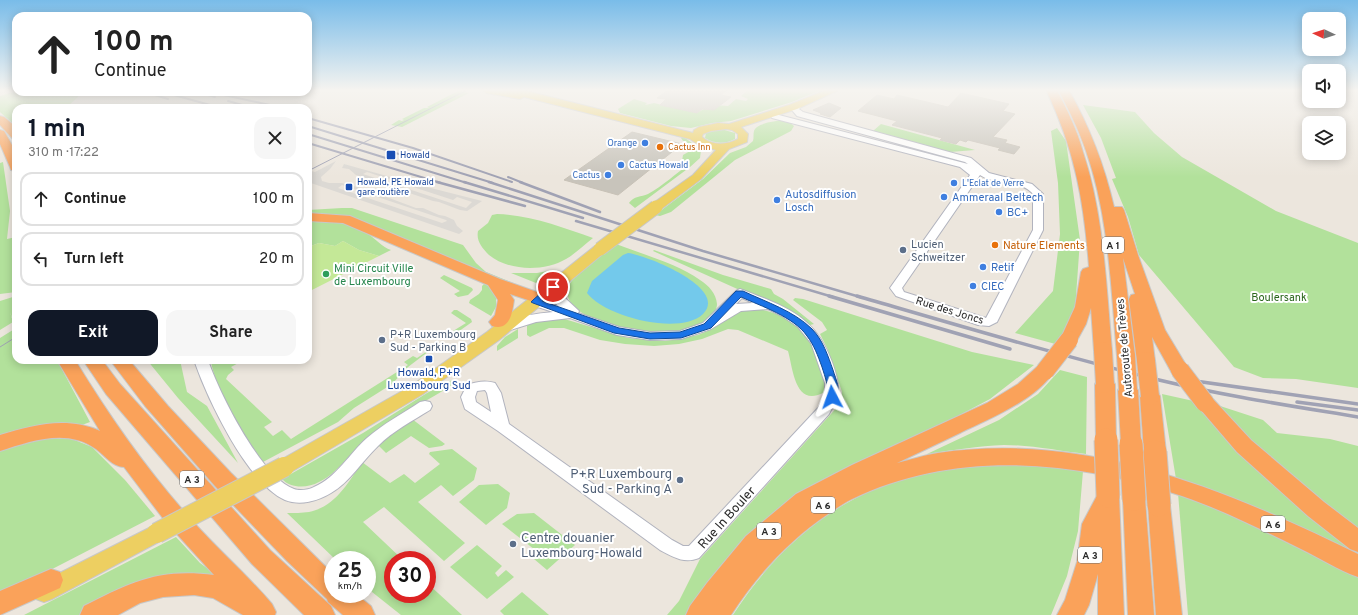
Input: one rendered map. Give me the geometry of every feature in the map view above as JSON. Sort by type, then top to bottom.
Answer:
[{"type":"highway","points":[[0,119],[12,130]]},
{"type":"highway","name":"Autoroute de Trèves","points":[[1065,119],[1078,153],[1094,240],[1105,384],[1111,615]]},
{"type":"highway","name":"Autoroute de Trèves","points":[[1077,119],[1086,136],[1100,177],[1114,251],[1126,356],[1141,615]]},
{"type":"highway","points":[[0,134],[12,157]]},
{"type":"highway","name":"A 1","points":[[1086,136],[1101,162],[1130,255],[1156,330],[1180,370],[1205,403],[1244,446],[1316,509],[1358,542]]},
{"type":"highway","points":[[312,217],[345,219],[364,226],[533,299]]},
{"type":"highway","name":"A 3","points":[[699,615],[754,543],[804,501],[860,471],[994,408],[1025,389],[1044,371],[1070,340],[1078,325],[1084,309],[1094,240]]},
{"type":"highway","name":"A 1","points":[[1130,255],[1150,396],[1169,615]]},
{"type":"highway","points":[[494,282],[506,300],[500,325]]},
{"type":"highway","points":[[68,364],[94,408],[147,482],[190,534],[250,596],[265,614]]},
{"type":"highway","name":"A 3","points":[[95,364],[113,389],[261,557],[322,615]]},
{"type":"highway","name":"A 3","points":[[122,364],[151,400],[210,466],[281,541],[324,582]]},
{"type":"highway","name":"A 3","points":[[136,364],[151,400]]},
{"type":"highway","points":[[0,443],[42,432],[69,430],[81,432],[106,444],[147,482]]},
{"type":"highway","name":"A 6","points":[[716,615],[729,595],[766,550],[799,520],[836,496],[880,476],[913,467],[969,457],[1010,456],[1063,460],[1115,469],[1147,477],[1224,503],[1275,525],[1358,566]]},
{"type":"highway","name":"A 3","points":[[1070,615],[1076,605],[1089,562],[1094,524],[1108,496]]},
{"type":"highway","points":[[0,605],[51,580]]},
{"type":"highway","points":[[93,615],[136,593],[163,586],[194,584],[217,587],[265,614]]},
{"type":"highway","points":[[348,603],[362,615]]},
{"type":"main road","points":[[625,119],[699,134],[714,126],[729,127],[743,133]]},
{"type":"main road","points":[[729,127],[755,119]]},
{"type":"main road","points":[[743,133],[757,123],[768,119]]},
{"type":"main road","points":[[699,134],[703,143],[709,145],[726,146],[739,143],[743,140],[743,133]]},
{"type":"main road","points":[[0,615],[155,530],[281,464],[500,325],[533,299],[561,280],[596,248],[652,206],[698,167],[706,157],[709,145]]},
{"type":"main road","points":[[652,206],[698,177],[726,146]]},
{"type":"main road","points":[[533,299],[566,266],[596,248]]},
{"type":"main road","points":[[51,580],[155,530]]},
{"type":"street","name":"Rue des Joncs","points":[[786,119],[884,141]]},
{"type":"street","points":[[803,123],[810,119]]},
{"type":"street","name":"Rue des Joncs","points":[[814,119],[884,141],[965,163],[986,175],[1026,185],[1038,194],[1038,230],[993,319],[989,322],[982,322],[900,294],[896,288],[975,177],[975,174],[965,163]]},
{"type":"street","points":[[817,127],[824,121]]},
{"type":"street","points":[[561,280],[557,294],[560,300],[570,309],[590,321]]},
{"type":"street","name":"Rue In Bouler","points":[[503,427],[666,545],[681,553],[693,553],[824,410],[832,397],[833,390],[832,382],[815,340],[803,325],[770,307],[740,293],[707,326]]},
{"type":"street","points":[[533,299],[617,331],[650,336],[681,335],[707,326],[738,307],[770,307]]},
{"type":"street","points":[[500,325],[545,316],[567,316],[590,321]]},
{"type":"street","points":[[202,364],[204,373],[238,440],[254,462],[276,485],[291,495],[311,496],[329,487],[340,478],[366,448],[379,436],[425,406]]},
{"type":"street","points":[[208,364],[211,385]]},
{"type":"green space","points":[[402,119],[418,119],[402,127],[391,125],[399,120],[404,120]]},
{"type":"green space","points":[[642,119],[738,119],[691,128],[671,126]]},
{"type":"green space","name":"Boulersank","points":[[1090,119],[1141,119],[1154,133],[1182,157],[1276,211],[1358,243],[1358,388],[1296,379],[1263,378],[1234,367],[1139,255],[1128,217],[1112,179],[1116,178],[1101,138]]},
{"type":"green space","points":[[783,120],[794,126],[791,131],[735,160],[671,212],[660,216],[655,215],[703,179],[730,153],[746,147],[753,141],[754,131],[758,126]]},
{"type":"green space","points":[[881,124],[975,150],[950,152],[873,131]]},
{"type":"green space","points":[[1057,128],[1066,141],[1080,240],[1075,310],[1059,345],[1015,333],[1053,291],[1060,234],[1058,183],[1051,131]]},
{"type":"green space","points":[[721,129],[735,133],[735,139],[720,143],[705,138],[706,133]]},
{"type":"green space","points":[[681,138],[685,138],[701,150],[700,158],[635,208],[629,203],[631,201],[654,191],[690,164],[682,161],[683,155],[690,151]]},
{"type":"green space","points":[[3,162],[10,211],[7,239],[12,238],[12,292],[0,294],[0,163]]},
{"type":"green space","points":[[352,208],[463,245],[476,263],[486,272],[518,285],[516,286],[366,224],[312,216],[312,210]]},
{"type":"green space","points":[[497,214],[534,219],[593,238],[573,255],[557,263],[537,268],[516,267],[497,260],[489,255],[479,241],[478,231],[488,223],[492,215]]},
{"type":"green space","points":[[312,219],[332,221],[353,227],[368,234],[391,250],[379,256],[359,250],[343,241],[335,246],[319,243],[312,246]]},
{"type":"green space","name":"Mini Circuit Ville de Luxembourg","points":[[343,241],[359,250],[379,256],[312,290],[312,246],[319,243],[335,246]]},
{"type":"green space","points":[[616,244],[670,264],[700,280],[714,293],[717,304],[714,312],[704,322],[686,330],[661,332],[626,328],[607,323],[590,317],[576,309],[569,298],[569,286],[572,281],[583,269]]},
{"type":"green space","points":[[654,250],[723,275],[771,289],[774,294],[783,299],[814,324],[810,325],[798,317],[653,251]]},
{"type":"green space","points":[[553,270],[536,283],[511,273],[537,273]]},
{"type":"green space","points":[[444,275],[472,288],[473,290],[468,295],[458,297],[454,294],[460,291],[440,278]]},
{"type":"green space","points":[[484,284],[489,286],[499,298],[496,299],[496,307],[491,316],[469,303],[470,300],[479,294]]},
{"type":"green space","points":[[12,297],[12,318],[10,312],[12,323],[0,330],[0,301]]},
{"type":"green space","points":[[795,298],[803,299],[972,352],[1034,365],[990,399],[935,428],[891,447],[826,480],[692,615],[667,615],[679,601],[700,559],[840,404],[842,392],[828,350],[820,334],[827,330],[822,322],[793,300]]},
{"type":"green space","points":[[754,308],[768,311],[789,320],[804,334],[815,353],[824,377],[825,386],[823,393],[814,396],[806,395],[801,391],[794,376],[788,351],[738,330],[728,329],[702,339],[679,344],[654,346],[625,344],[600,340],[564,328],[549,328],[530,337],[527,335],[527,326],[529,322],[561,318],[628,338],[665,341],[698,335],[710,330],[737,311]]},
{"type":"green space","points":[[454,310],[457,310],[471,319],[472,322],[448,339],[445,336],[466,323],[451,313]]},
{"type":"green space","points":[[518,329],[518,338],[497,351],[497,346],[505,337]]},
{"type":"green space","points":[[12,330],[12,364],[59,364],[90,422],[82,425],[66,424],[0,436],[0,338]]},
{"type":"green space","points":[[441,342],[408,367],[392,384],[354,408],[338,422],[263,462],[225,401],[212,364],[237,364],[231,367],[234,370],[226,379],[272,422],[264,427],[273,436],[282,430],[291,439],[408,365],[404,362],[413,356],[417,358]]},
{"type":"green space","points":[[150,364],[181,364],[187,392],[207,406],[238,463],[178,398]]},
{"type":"green space","points":[[1060,370],[1087,377],[1086,454],[1035,447],[1004,445],[975,447],[927,454],[999,420],[1038,394]]},
{"type":"green space","points":[[454,379],[450,382],[454,384],[391,421],[371,435],[326,478],[315,484],[305,486],[290,485],[282,479],[363,433],[427,393]]},
{"type":"green space","points":[[1162,394],[1198,402],[1358,549],[1358,558],[1299,528],[1244,503],[1176,479]]},
{"type":"green space","points":[[1214,404],[1263,420],[1277,433],[1330,439],[1358,446],[1358,532],[1264,456]]},
{"type":"green space","points":[[412,419],[445,444],[442,446],[429,448],[411,436],[386,453],[378,445]]},
{"type":"green space","points":[[45,438],[72,439],[92,447],[125,480],[155,516],[0,596],[0,449]]},
{"type":"green space","points":[[452,449],[477,468],[474,480],[453,496],[441,485],[418,502],[465,543],[444,561],[436,554],[436,551],[433,551],[384,507],[363,522],[394,551],[384,551],[384,602],[376,595],[376,551],[327,551],[287,513],[309,512],[326,505],[340,493],[362,462],[390,483],[404,474],[415,483],[440,464],[429,454],[430,452]]},
{"type":"green space","points":[[992,464],[1036,465],[1083,471],[1078,531],[1067,576],[1051,615],[733,615],[749,591],[786,549],[829,514],[852,500],[878,488],[926,472]]},
{"type":"green space","points":[[498,484],[510,493],[507,508],[486,525],[459,502],[479,485]]},
{"type":"green space","points":[[1178,493],[1232,513],[1358,574],[1358,615],[1188,615]]},
{"type":"green space","points":[[534,513],[575,545],[547,570],[534,559],[539,553],[502,524],[517,514]]},
{"type":"green space","points":[[176,537],[200,563],[227,583],[213,578],[83,615],[24,615]]},
{"type":"green space","points":[[477,545],[502,566],[495,573],[498,577],[506,570],[514,577],[487,599],[450,567]]},
{"type":"green space","points":[[436,591],[462,615],[401,615],[386,603],[436,603]]},
{"type":"green space","points":[[522,592],[549,615],[504,615],[500,611]]},
{"type":"shaded area","points":[[336,161],[321,177],[322,181],[329,183],[342,183],[365,189],[416,208],[423,208],[454,220],[457,226],[463,231],[459,234],[312,183],[312,171],[315,172]],"holes":[[[342,185],[447,221],[442,223],[338,188]]]},
{"type":"shaded area","points":[[344,164],[482,201],[467,211],[460,210],[356,175],[349,169],[342,168]],"holes":[[[367,172],[453,200],[457,197],[472,202],[466,208],[363,174]]]},
{"type":"water","points":[[628,253],[666,266],[682,274],[695,284],[705,294],[708,304],[703,314],[692,320],[678,323],[643,321],[609,310],[596,302],[587,293],[592,281],[623,255]]},
{"type":"building","points":[[888,119],[1011,119],[993,137],[1007,140],[1005,143],[1020,147],[1014,154],[998,150],[1000,148],[968,140],[966,142],[960,140],[956,144],[940,140],[942,138],[892,125],[897,121]]},
{"type":"building","name":"Cactus Howald","points":[[632,132],[682,144],[618,195],[564,180]]},
{"type":"tram line","points":[[312,169],[411,119]]},
{"type":"tram line","points":[[0,347],[12,340]]},
{"type":"railway","points":[[312,119],[413,148],[512,182]]},
{"type":"railway","points":[[312,127],[493,183]]},
{"type":"railway","points":[[312,135],[467,183]]},
{"type":"railway","points":[[312,144],[441,183]]},
{"type":"railway","points":[[508,177],[523,183]]},
{"type":"railway","points":[[437,182],[525,206]]},
{"type":"railway","points":[[464,182],[583,218]]},
{"type":"railway","points":[[489,182],[703,251],[860,297]]},
{"type":"railway","points":[[520,182],[600,212]]},
{"type":"railway","points":[[576,221],[833,297]]},
{"type":"railway","points":[[829,296],[1010,349]]},
{"type":"railway","points":[[857,296],[1045,350],[1159,380],[1234,396],[1358,417]]},
{"type":"railway","points":[[1188,380],[1358,404]]},
{"type":"railway","points":[[1297,402],[1358,410]]},
{"type":"place","name":"Orange","points":[[645,143]]},
{"type":"place","name":"Cactus Inn","points":[[660,147]]},
{"type":"place","name":"Howald","points":[[391,155]]},
{"type":"place","name":"Cactus Howald","points":[[621,165]]},
{"type":"place","name":"Cactus","points":[[608,175]]},
{"type":"place","name":"L'Eclat de Verre","points":[[954,183]]},
{"type":"place","name":"Howald, PE Howald gare routière","points":[[349,187]]},
{"type":"place","name":"Ammeraal Beltech","points":[[944,197]]},
{"type":"place","name":"Autosdiffusion Losch","points":[[777,200]]},
{"type":"place","name":"BC+","points":[[999,212]]},
{"type":"place","name":"Nature Elements","points":[[995,245]]},
{"type":"place","name":"Lucien Schweitzer","points":[[903,250]]},
{"type":"place","name":"Retif","points":[[983,267]]},
{"type":"place","name":"Mini Circuit Ville de Luxembourg","points":[[326,274]]},
{"type":"place","name":"CIEC","points":[[973,286]]},
{"type":"place","name":"P+R Luxembourg Sud - Parking B","points":[[382,340]]},
{"type":"place","name":"Howald, P+R Luxembourg Sud","points":[[429,359]]},
{"type":"place","name":"P+R Luxembourg Sud - Parking A","points":[[680,480]]},
{"type":"place","name":"Centre douanier Luxembourg-Howald","points":[[513,544]]},
{"type":"route","points":[[553,287],[536,302],[617,331],[650,336],[681,335],[707,326],[740,293],[794,319],[810,332],[820,348],[832,382],[832,397]]}]
